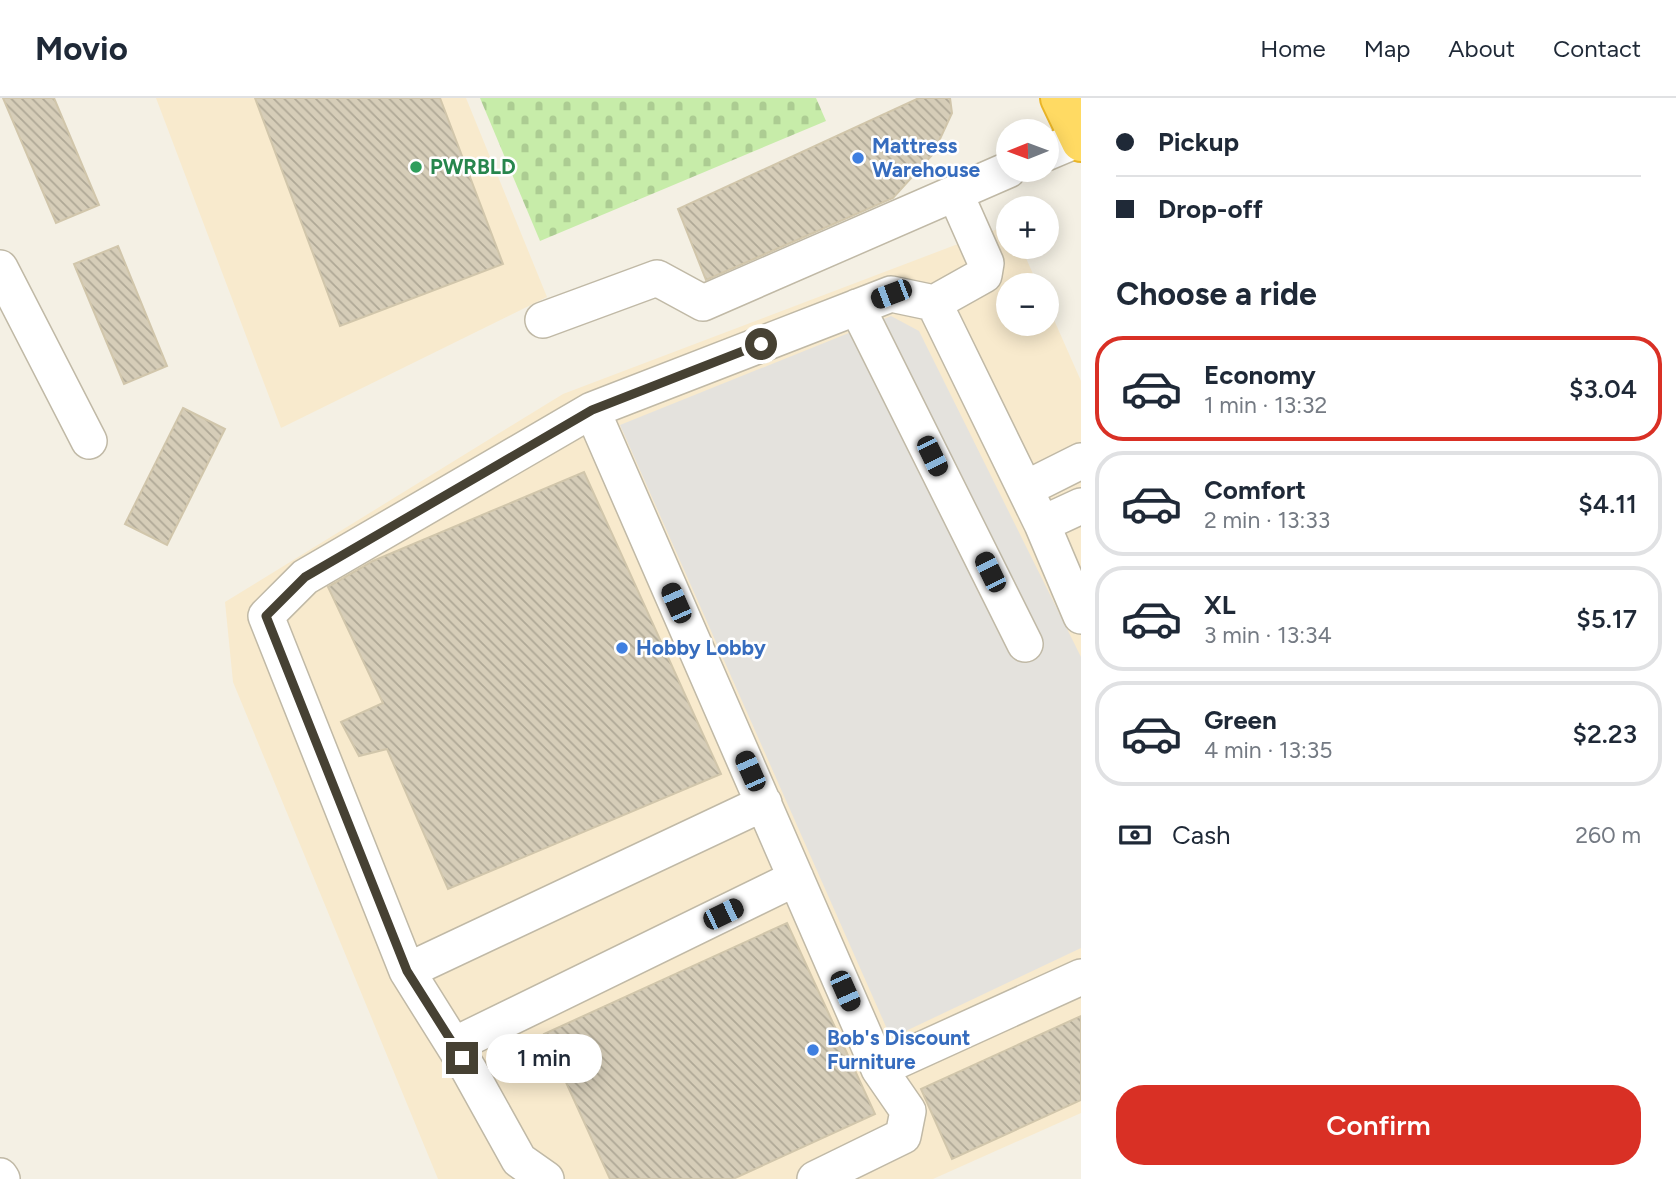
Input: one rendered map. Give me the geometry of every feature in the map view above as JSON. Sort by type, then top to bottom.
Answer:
[{"type":"highway","points":[[1060,98],[1069,145]]},
{"type":"street","points":[[543,320],[657,278],[703,303],[996,175]]},
{"type":"street","points":[[546,1179],[519,1160],[454,1045],[407,971],[266,616],[305,577],[592,410],[891,294],[934,303],[985,275],[986,263],[955,193]]},
{"type":"street","points":[[0,268],[89,441]]},
{"type":"street","points":[[934,303],[1042,524],[1081,616]]},
{"type":"street","points":[[857,307],[1025,644]]},
{"type":"street","points":[[592,410],[879,1069],[908,1111],[903,1136],[815,1179]]},
{"type":"street","points":[[1025,489],[1081,461]]},
{"type":"street","points":[[1042,524],[1081,506]]},
{"type":"street","points":[[407,971],[764,803]]},
{"type":"street","points":[[454,1045],[796,878]]},
{"type":"street","points":[[879,1069],[1081,978]]},
{"type":"shaded area","points":[[156,98],[466,98],[547,297],[281,428]]},
{"type":"shaded area","points":[[996,230],[996,259],[1026,259],[1033,273],[996,273],[996,336],[1059,336],[1059,331],[1081,381],[1081,1113],[933,1179],[438,1179],[233,682],[225,602],[563,394]]},
{"type":"shaded area","points":[[891,316],[919,331],[1081,657],[1081,948],[891,1038],[620,425]]},
{"type":"green space","points":[[480,98],[816,98],[826,121],[540,241]]},
{"type":"building","points":[[3,98],[54,98],[99,205],[56,223]]},
{"type":"building","points":[[255,98],[440,98],[503,264],[340,326]]},
{"type":"building","points":[[919,98],[950,98],[952,113],[933,154],[893,198],[706,280],[678,209]]},
{"type":"building","points":[[118,246],[167,366],[124,384],[74,264]]},
{"type":"building","points":[[183,408],[225,429],[167,545],[125,524]]},
{"type":"building","points":[[584,472],[721,774],[448,889],[387,749],[359,756],[341,722],[383,703],[328,587],[373,561]]},
{"type":"building","points":[[787,923],[875,1114],[733,1179],[610,1179],[544,1034]]},
{"type":"building","points":[[1081,1016],[1081,1100],[952,1159],[921,1089]]},
{"type":"place","name":"Mattress Warehouse","points":[[858,158]]},
{"type":"place","name":"PWRBLD","points":[[416,167]]},
{"type":"place","name":"Hobby Lobby","points":[[622,648]]},
{"type":"place","name":"Bob's Discount Furniture","points":[[813,1050]]},
{"type":"route","points":[[462,1058],[407,971],[266,616],[305,577],[592,410],[761,344]]}]
